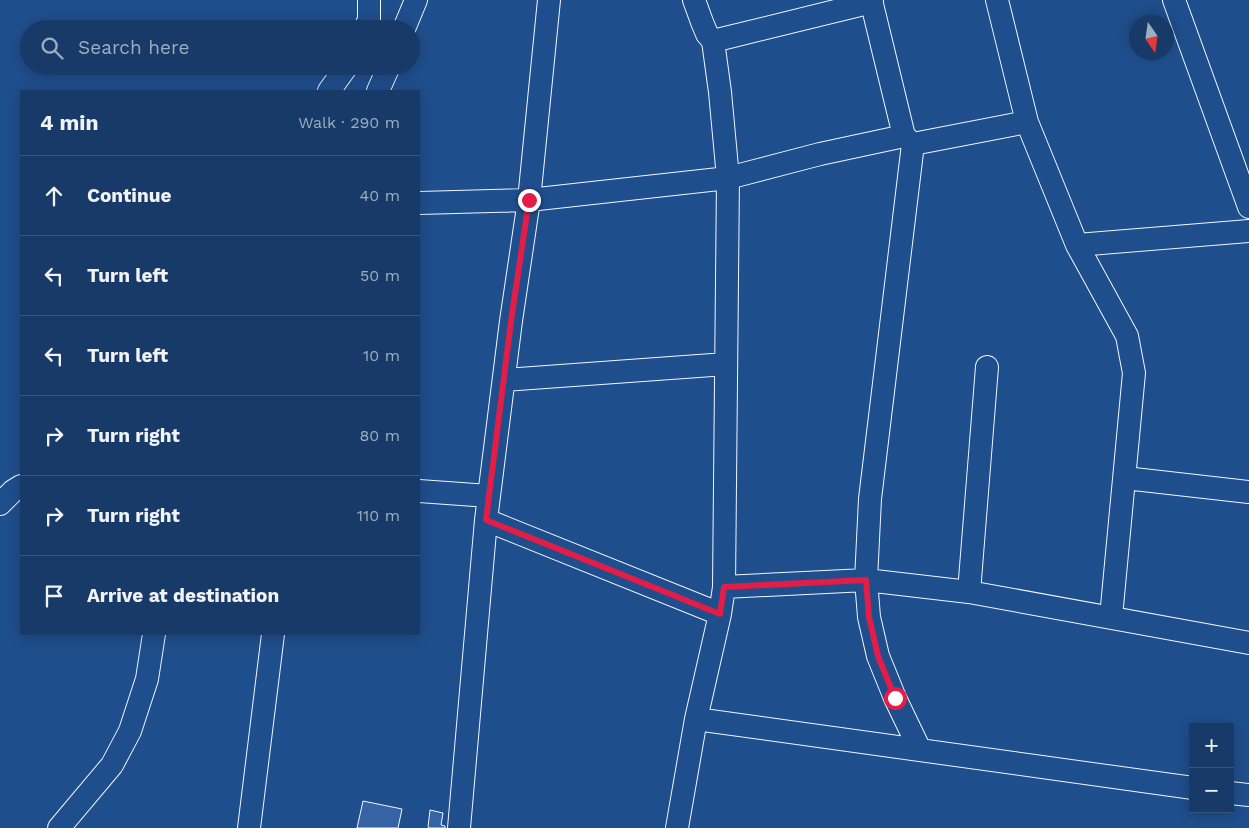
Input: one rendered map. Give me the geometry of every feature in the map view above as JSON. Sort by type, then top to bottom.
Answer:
[{"type":"street","points":[[369,20],[370,0]]},
{"type":"street","points":[[408,20],[416,0]]},
{"type":"street","points":[[459,828],[486,520],[511,321],[529,200],[549,0]]},
{"type":"street","points":[[677,828],[696,720],[720,614],[724,587],[728,178],[713,41],[707,34],[694,0]]},
{"type":"street","points":[[996,0],[1027,122],[1077,244],[1127,336],[1132,356],[1134,373],[1111,617]]},
{"type":"street","points":[[1174,0],[1249,207]]},
{"type":"street","points":[[713,41],[872,1],[908,140],[870,499],[866,580],[869,617],[878,656],[895,698],[920,750]]},
{"type":"street","points":[[330,90],[341,75]]},
{"type":"street","points":[[378,90],[385,75]]},
{"type":"street","points":[[420,203],[529,200],[728,178],[820,154],[1027,122]]},
{"type":"street","points":[[1077,244],[1249,231]]},
{"type":"street","points":[[504,380],[726,364]]},
{"type":"street","points":[[969,592],[987,367]]},
{"type":"street","points":[[1125,478],[1249,492]]},
{"type":"street","points":[[0,504],[20,487]]},
{"type":"street","points":[[420,492],[489,496]]},
{"type":"street","points":[[486,520],[720,614]]},
{"type":"street","points":[[724,587],[866,580],[969,592],[1249,643]]},
{"type":"street","points":[[59,828],[112,765],[130,731],[147,680],[154,635]]},
{"type":"street","points":[[249,828],[273,635]]},
{"type":"street","points":[[696,720],[1189,787]]},
{"type":"street","points":[[1234,793],[1249,795]]},
{"type":"building","points":[[363,801],[402,809],[398,828],[357,828]]},
{"type":"building","points":[[430,810],[443,813],[441,825],[445,826],[445,828],[428,827]]},
{"type":"route","points":[[529,200],[511,321],[486,520],[720,614],[724,587],[866,580],[869,617],[878,656],[895,698]]}]
